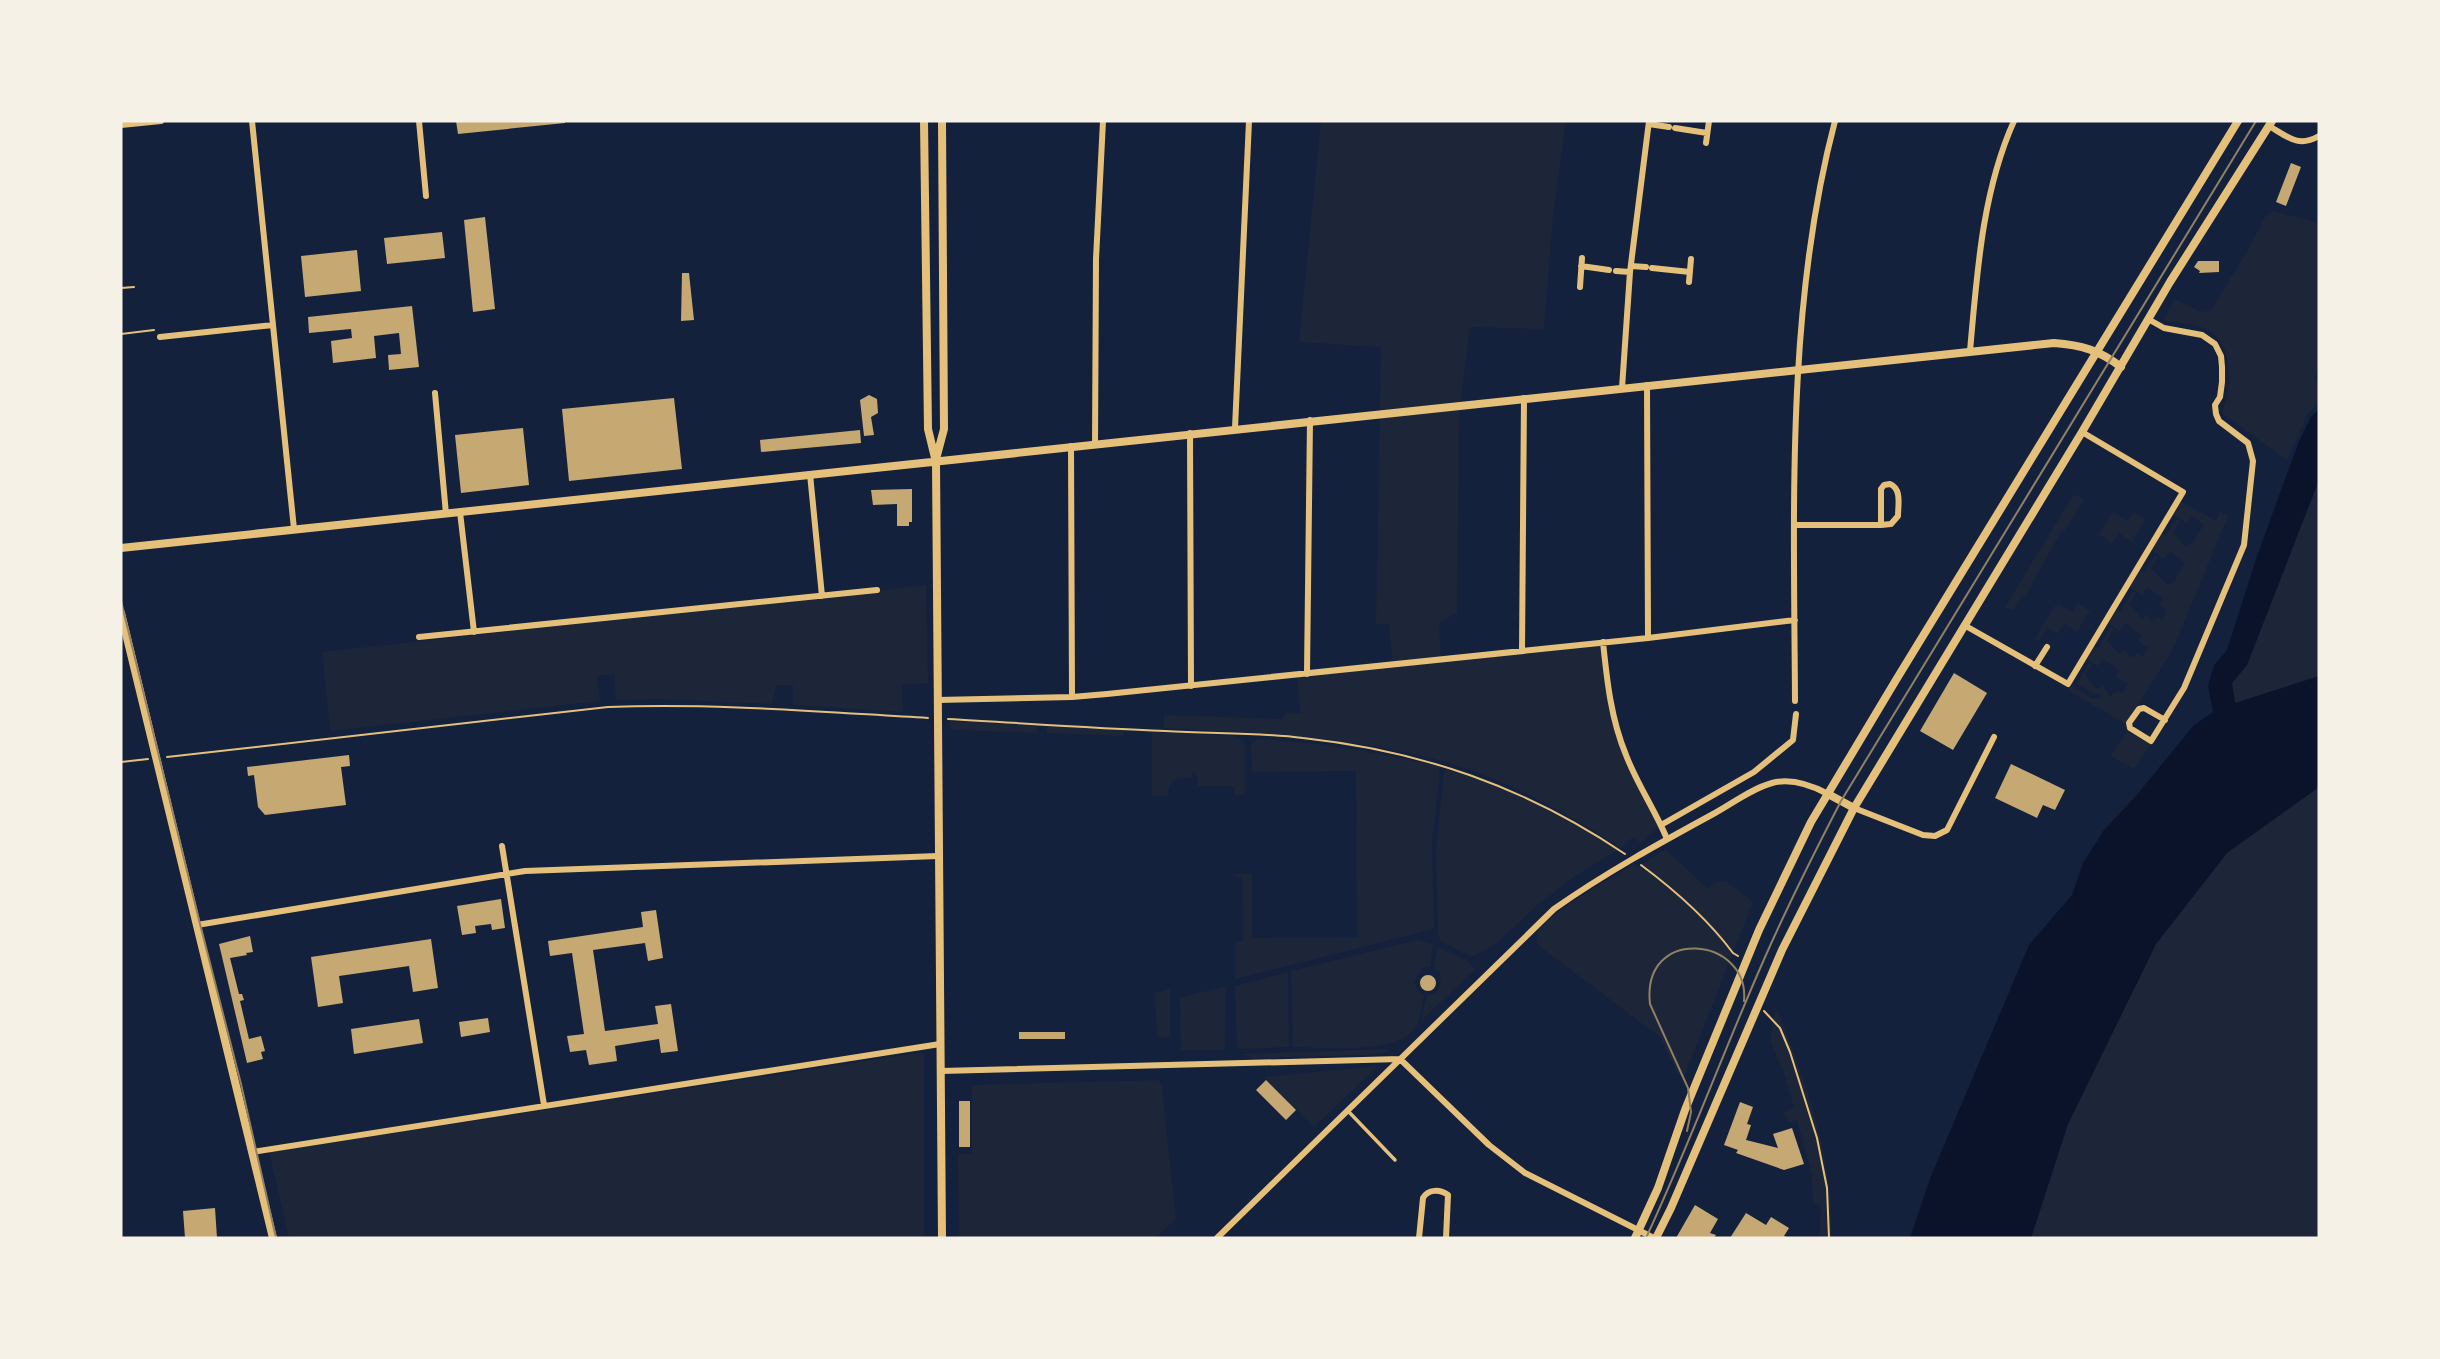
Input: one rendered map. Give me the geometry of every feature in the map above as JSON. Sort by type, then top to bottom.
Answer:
[{"type":"street","points":[[121,125],[161,121]]},
{"type":"street","points":[[252,121],[294,530]]},
{"type":"street","points":[[419,121],[426,196]]},
{"type":"street","points":[[924,121],[928,429],[936,462],[942,1238]]},
{"type":"street","points":[[936,462],[944,429],[942,121]]},
{"type":"street","points":[[1095,443],[1096,260],[1103,121]]},
{"type":"street","points":[[1235,428],[1249,121]]},
{"type":"street","points":[[1706,143],[1709,121]]},
{"type":"street","points":[[1795,701],[1799,369],[1813,224],[1835,121]]},
{"type":"street","points":[[1970,351],[1987,211],[1997,167],[2014,121]]},
{"type":"street","points":[[1637,1234],[1658,1188],[1685,1110],[1759,930],[1811,822],[2238,121]]},
{"type":"street","points":[[1622,388],[1631,269],[1649,122],[1707,133]]},
{"type":"street","points":[[941,1071],[1400,1059],[1489,1145],[1525,1172],[1637,1234],[1655,1238],[1671,1208],[1782,950],[1854,808],[2148,319],[2270,123],[2297,142],[2309,142],[2319,136]]},
{"type":"street","points":[[1580,287],[1582,258]]},
{"type":"street","points":[[1689,282],[1691,259]]},
{"type":"street","points":[[1581,267],[1613,270],[1649,267],[1690,272]]},
{"type":"street","points":[[2148,319],[2164,328],[2202,335],[2215,344],[2221,356],[2222,368],[2220,397],[2215,405],[2216,414],[2219,421],[2248,443],[2253,461],[2244,545],[2185,688],[2165,720],[2151,741],[2130,728],[2129,723],[2139,709],[2144,708],[2165,720]]},
{"type":"street","points":[[160,337],[273,325]]},
{"type":"street","points":[[121,548],[2054,343],[2079,345],[2097,351],[2120,367]]},
{"type":"street","points":[[1647,385],[1648,638]]},
{"type":"street","points":[[435,393],[446,513]]},
{"type":"street","points":[[1522,651],[1524,398]]},
{"type":"street","points":[[1307,674],[1310,420]]},
{"type":"street","points":[[1964,625],[2068,684],[2183,492],[2082,432]]},
{"type":"street","points":[[1190,433],[1191,686]]},
{"type":"street","points":[[1071,446],[1072,697]]},
{"type":"street","points":[[810,474],[822,596]]},
{"type":"street","points":[[1796,525],[1881,525],[1891,524],[1898,516],[1898,492],[1890,484],[1881,489],[1881,525]]},
{"type":"street","points":[[460,512],[474,632]]},
{"type":"street","points":[[419,637],[877,590]]},
{"type":"street","points":[[121,613],[273,1238]]},
{"type":"street","points":[[937,700],[1072,697],[1191,686],[1795,620]]},
{"type":"street","points":[[1603,642],[1608,689],[1619,736],[1640,788],[1667,839]]},
{"type":"street","points":[[2035,666],[2047,647]]},
{"type":"street","points":[[1661,825],[1754,772],[1793,740],[1796,714]]},
{"type":"street","points":[[1219,1238],[1555,909],[1667,839],[1750,792],[1772,783],[1790,781],[1808,785],[1854,808],[1923,835],[1935,836],[1947,830],[1994,737]]},
{"type":"street","points":[[502,846],[544,1105]]},
{"type":"street","points":[[197,925],[551,870],[938,856]]},
{"type":"street","points":[[252,1152],[940,1044]]},
{"type":"street","points":[[1419,1238],[1423,1198],[1426,1192],[1431,1191],[1448,1195],[1446,1238]]},
{"type":"lane","points":[[1348,1111],[1395,1160]]},
{"type":"path","points":[[121,288],[134,287]]},
{"type":"path","points":[[121,334],[154,330],[160,337]]},
{"type":"path","points":[[121,762],[608,707],[664,705],[729,706],[1303,738],[1387,751],[1435,763],[1544,805],[1633,859],[1668,885],[1703,917],[1733,953]]},
{"type":"path","points":[[1758,1005],[1780,1028],[1804,1092],[1827,1188],[1829,1238]]},
{"type":"shaded area","points":[[1321,121],[1566,121],[1553,216],[1544,329],[1470,327],[1459,416],[1457,613],[1439,623],[1441,660],[1603,642],[1619,736],[1661,825],[1641,843],[1633,837],[1621,848],[1577,821],[1508,785],[1434,759],[1333,740],[1164,728],[1164,715],[1282,719],[1286,712],[1300,713],[1297,675],[1393,665],[1389,624],[1376,624],[1381,347],[1299,342]]},
{"type":"shaded area","points":[[2272,211],[2319,223],[2319,371],[2314,378],[2319,382],[2319,402],[2308,413],[2287,460],[2222,413],[2228,391],[2229,367],[2227,355],[2216,336],[2201,327],[2163,321],[2175,299],[2201,312],[2211,310],[2265,217]]},
{"type":"shaded area","points":[[2319,409],[2319,480],[2247,665],[2232,683],[2235,703],[2319,676],[2319,787],[2227,853],[2156,944],[2068,1124],[2031,1238],[1910,1238],[1931,1176],[2029,945],[2072,895],[2083,863],[2104,830],[2194,725],[2213,712],[2208,686],[2214,665],[2227,650],[2257,556],[2299,441],[2311,417]]},
{"type":"shaded area","points":[[2319,480],[2319,676],[2235,704],[2232,683],[2247,665]]},
{"type":"shaded area","points":[[2074,494],[2084,500],[2058,537],[2025,597],[2022,596],[2013,611],[2005,607]]},
{"type":"shaded area","points":[[2178,500],[2216,521],[2220,511],[2228,516],[2173,649],[2126,724],[2069,691],[2071,686],[2094,699],[2101,699],[2099,694],[2077,684],[2089,663],[2092,665],[2085,675],[2097,689],[2103,686],[2110,696],[2118,691],[2122,694],[2128,684],[2116,677],[2119,670],[2103,659],[2098,666],[2084,657],[2091,645],[2098,648],[2111,627],[2114,629],[2107,640],[2119,654],[2125,650],[2130,658],[2137,654],[2143,657],[2148,648],[2138,641],[2141,635],[2125,623],[2120,631],[2105,621],[2113,608],[2120,612],[2133,591],[2136,593],[2129,604],[2141,618],[2147,614],[2152,621],[2158,617],[2162,620],[2167,610],[2160,605],[2163,599],[2147,587],[2142,595],[2127,585],[2137,568],[2144,573],[2155,555],[2158,557],[2151,568],[2168,585],[2177,579],[2185,563],[2170,551],[2164,559],[2149,548],[2159,531],[2166,536],[2176,519],[2180,521],[2173,532],[2185,547],[2195,541],[2204,525],[2192,516],[2186,522],[2170,513]]},
{"type":"shaded area","points":[[2112,512],[2127,521],[2134,512],[2146,519],[2132,542],[2120,532],[2112,544],[2099,534]]},
{"type":"shaded area","points":[[926,585],[928,683],[902,685],[903,712],[793,705],[793,685],[776,685],[772,704],[616,700],[614,674],[597,676],[600,701],[330,731],[322,652]]},
{"type":"shaded area","points":[[2078,603],[2090,611],[2077,632],[2065,625],[2065,622],[2057,634],[2047,628],[2039,641],[2035,638],[2054,607],[2059,604],[2073,612]]},
{"type":"shaded area","points":[[950,721],[1037,726],[1037,733],[953,730],[950,729]]},
{"type":"shaded area","points":[[1047,726],[1124,730],[1124,736],[1047,733]]},
{"type":"shaded area","points":[[2127,731],[2151,744],[2134,769],[2111,756]]},
{"type":"shaded area","points":[[1152,732],[1235,736],[1243,741],[1245,792],[1234,795],[1234,786],[1198,786],[1196,773],[1192,772],[1193,778],[1172,782],[1168,796],[1152,796]]},
{"type":"shaded area","points":[[1258,739],[1348,748],[1438,766],[1440,774],[1432,843],[1434,929],[1235,979],[1235,942],[1243,941],[1242,877],[1235,877],[1235,874],[1252,874],[1252,938],[1357,937],[1356,771],[1252,772],[1251,745]]},
{"type":"shaded area","points":[[1447,769],[1535,804],[1618,850],[1575,876],[1535,907],[1497,943],[1472,957],[1442,942],[1438,936],[1436,850],[1444,773]]},
{"type":"shaded area","points":[[2319,784],[2319,1238],[2031,1238],[2068,1124],[2156,944],[2227,853]]},
{"type":"shaded area","points":[[1665,849],[1708,889],[1715,882],[1725,881],[1753,902],[1684,1077],[1678,1074],[1660,1037],[1539,946],[1537,939],[1541,928],[1562,909],[1633,864],[1638,867]]},
{"type":"shaded area","points":[[1417,940],[1433,944],[1430,967],[1420,968],[1422,971],[1414,983],[1424,995],[1419,1020],[1406,1036],[1392,1042],[1359,1048],[1293,1047],[1291,971]]},
{"type":"shaded area","points":[[1438,947],[1464,959],[1474,970],[1421,1021],[1427,995],[1437,992],[1441,983],[1441,973],[1433,968]]},
{"type":"shaded area","points":[[1288,972],[1289,1047],[1237,1049],[1235,986]]},
{"type":"shaded area","points":[[1226,986],[1225,1050],[1181,1050],[1180,998]]},
{"type":"shaded area","points":[[1170,989],[1170,1037],[1158,1038],[1154,993]]},
{"type":"shaded area","points":[[1776,1008],[1797,1061],[1816,1121],[1828,1181],[1831,1238],[1819,1238],[1821,1206],[1813,1202],[1812,1175],[1797,1120],[1788,1122],[1784,1112],[1794,1108],[1784,1073],[1771,1043]]},
{"type":"shaded area","points":[[1386,1049],[1389,1052],[1368,1055],[1253,1058],[1240,1054]]},
{"type":"shaded area","points":[[924,1054],[924,1238],[289,1238],[269,1152]]},
{"type":"shaded area","points":[[1378,1066],[1314,1127],[1264,1077]]},
{"type":"shaded area","points":[[1159,1080],[1176,1219],[1156,1238],[959,1238],[958,1154],[972,1154],[972,1085]]},
{"type":"building","points":[[456,121],[565,121],[565,123],[458,134]]},
{"type":"building","points":[[2291,163],[2301,167],[2286,206],[2276,202]]},
{"type":"building","points":[[485,217],[495,309],[473,312],[464,220]]},
{"type":"building","points":[[442,232],[445,258],[387,264],[384,238]]},
{"type":"building","points":[[357,250],[361,291],[305,297],[301,256]]},
{"type":"building","points":[[2198,261],[2219,261],[2219,272],[2199,273],[2194,267]]},
{"type":"building","points":[[682,273],[689,273],[694,320],[681,321]]},
{"type":"building","points":[[412,306],[419,367],[389,370],[388,355],[401,354],[399,333],[374,336],[376,358],[333,363],[331,341],[352,338],[351,329],[309,333],[308,317]]},
{"type":"building","points":[[869,395],[877,399],[878,413],[871,417],[874,435],[864,436],[860,400]]},
{"type":"building","points":[[674,398],[682,469],[569,481],[562,409]]},
{"type":"building","points":[[523,428],[529,485],[461,493],[455,435]]},
{"type":"building","points":[[860,430],[861,443],[761,452],[760,440]]},
{"type":"building","points":[[912,489],[912,522],[909,522],[909,526],[897,526],[897,504],[873,505],[871,490]]},
{"type":"building","points":[[1954,673],[1987,693],[1953,750],[1920,731]]},
{"type":"building","points":[[349,755],[350,766],[341,767],[346,805],[265,815],[258,807],[254,775],[248,776],[247,767]]},
{"type":"building","points":[[2011,764],[2065,790],[2055,810],[2043,805],[2037,818],[1995,798]]},
{"type":"building","points":[[501,899],[505,928],[492,930],[491,924],[475,926],[476,933],[462,935],[457,906]]},
{"type":"building","points":[[656,910],[663,958],[648,961],[645,943],[593,950],[605,1031],[658,1024],[655,1006],[671,1004],[678,1051],[661,1053],[659,1039],[615,1046],[617,1061],[589,1065],[586,1050],[570,1052],[567,1036],[584,1034],[572,953],[550,956],[548,941],[643,927],[641,912]]},
{"type":"building","points":[[250,936],[253,952],[230,958],[239,994],[242,994],[244,1000],[240,1001],[249,1039],[261,1036],[265,1051],[261,1052],[263,1059],[247,1063],[219,944]]},
{"type":"building","points":[[431,939],[438,988],[413,992],[409,966],[339,976],[343,1003],[318,1007],[311,957]]},
{"type":"building","points":[[1428,975],[1436,983],[1428,991],[1420,983]]},
{"type":"building","points":[[488,1018],[490,1032],[461,1037],[459,1022]]},
{"type":"building","points":[[419,1019],[423,1043],[354,1054],[351,1029]]},
{"type":"building","points":[[1019,1032],[1065,1032],[1065,1039],[1019,1039]]},
{"type":"building","points":[[1266,1080],[1296,1110],[1286,1120],[1256,1090]]},
{"type":"building","points":[[959,1101],[970,1101],[970,1147],[959,1147]]},
{"type":"building","points":[[1740,1102],[1753,1107],[1747,1124],[1751,1125],[1746,1140],[1778,1148],[1773,1134],[1792,1128],[1804,1164],[1784,1170],[1736,1153],[1738,1150],[1724,1145]]},
{"type":"building","points":[[1695,1205],[1718,1219],[1710,1233],[1716,1235],[1714,1238],[1676,1238]]},
{"type":"building","points":[[215,1208],[217,1238],[185,1238],[183,1211]]},
{"type":"building","points":[[1746,1213],[1766,1225],[1771,1217],[1789,1228],[1784,1236],[1789,1238],[1730,1238]]},
{"type":"tram line","points":[[1646,1238],[1771,943],[1841,801],[2256,121]]},
{"type":"tram line","points":[[121,601],[241,1084],[276,1238]]},
{"type":"tram line","points":[[1687,1131],[1691,1112],[1688,1088],[1650,1004],[1652,979],[1662,961],[1677,951],[1696,948],[1715,953],[1731,963],[1741,979],[1744,1001]]}]
